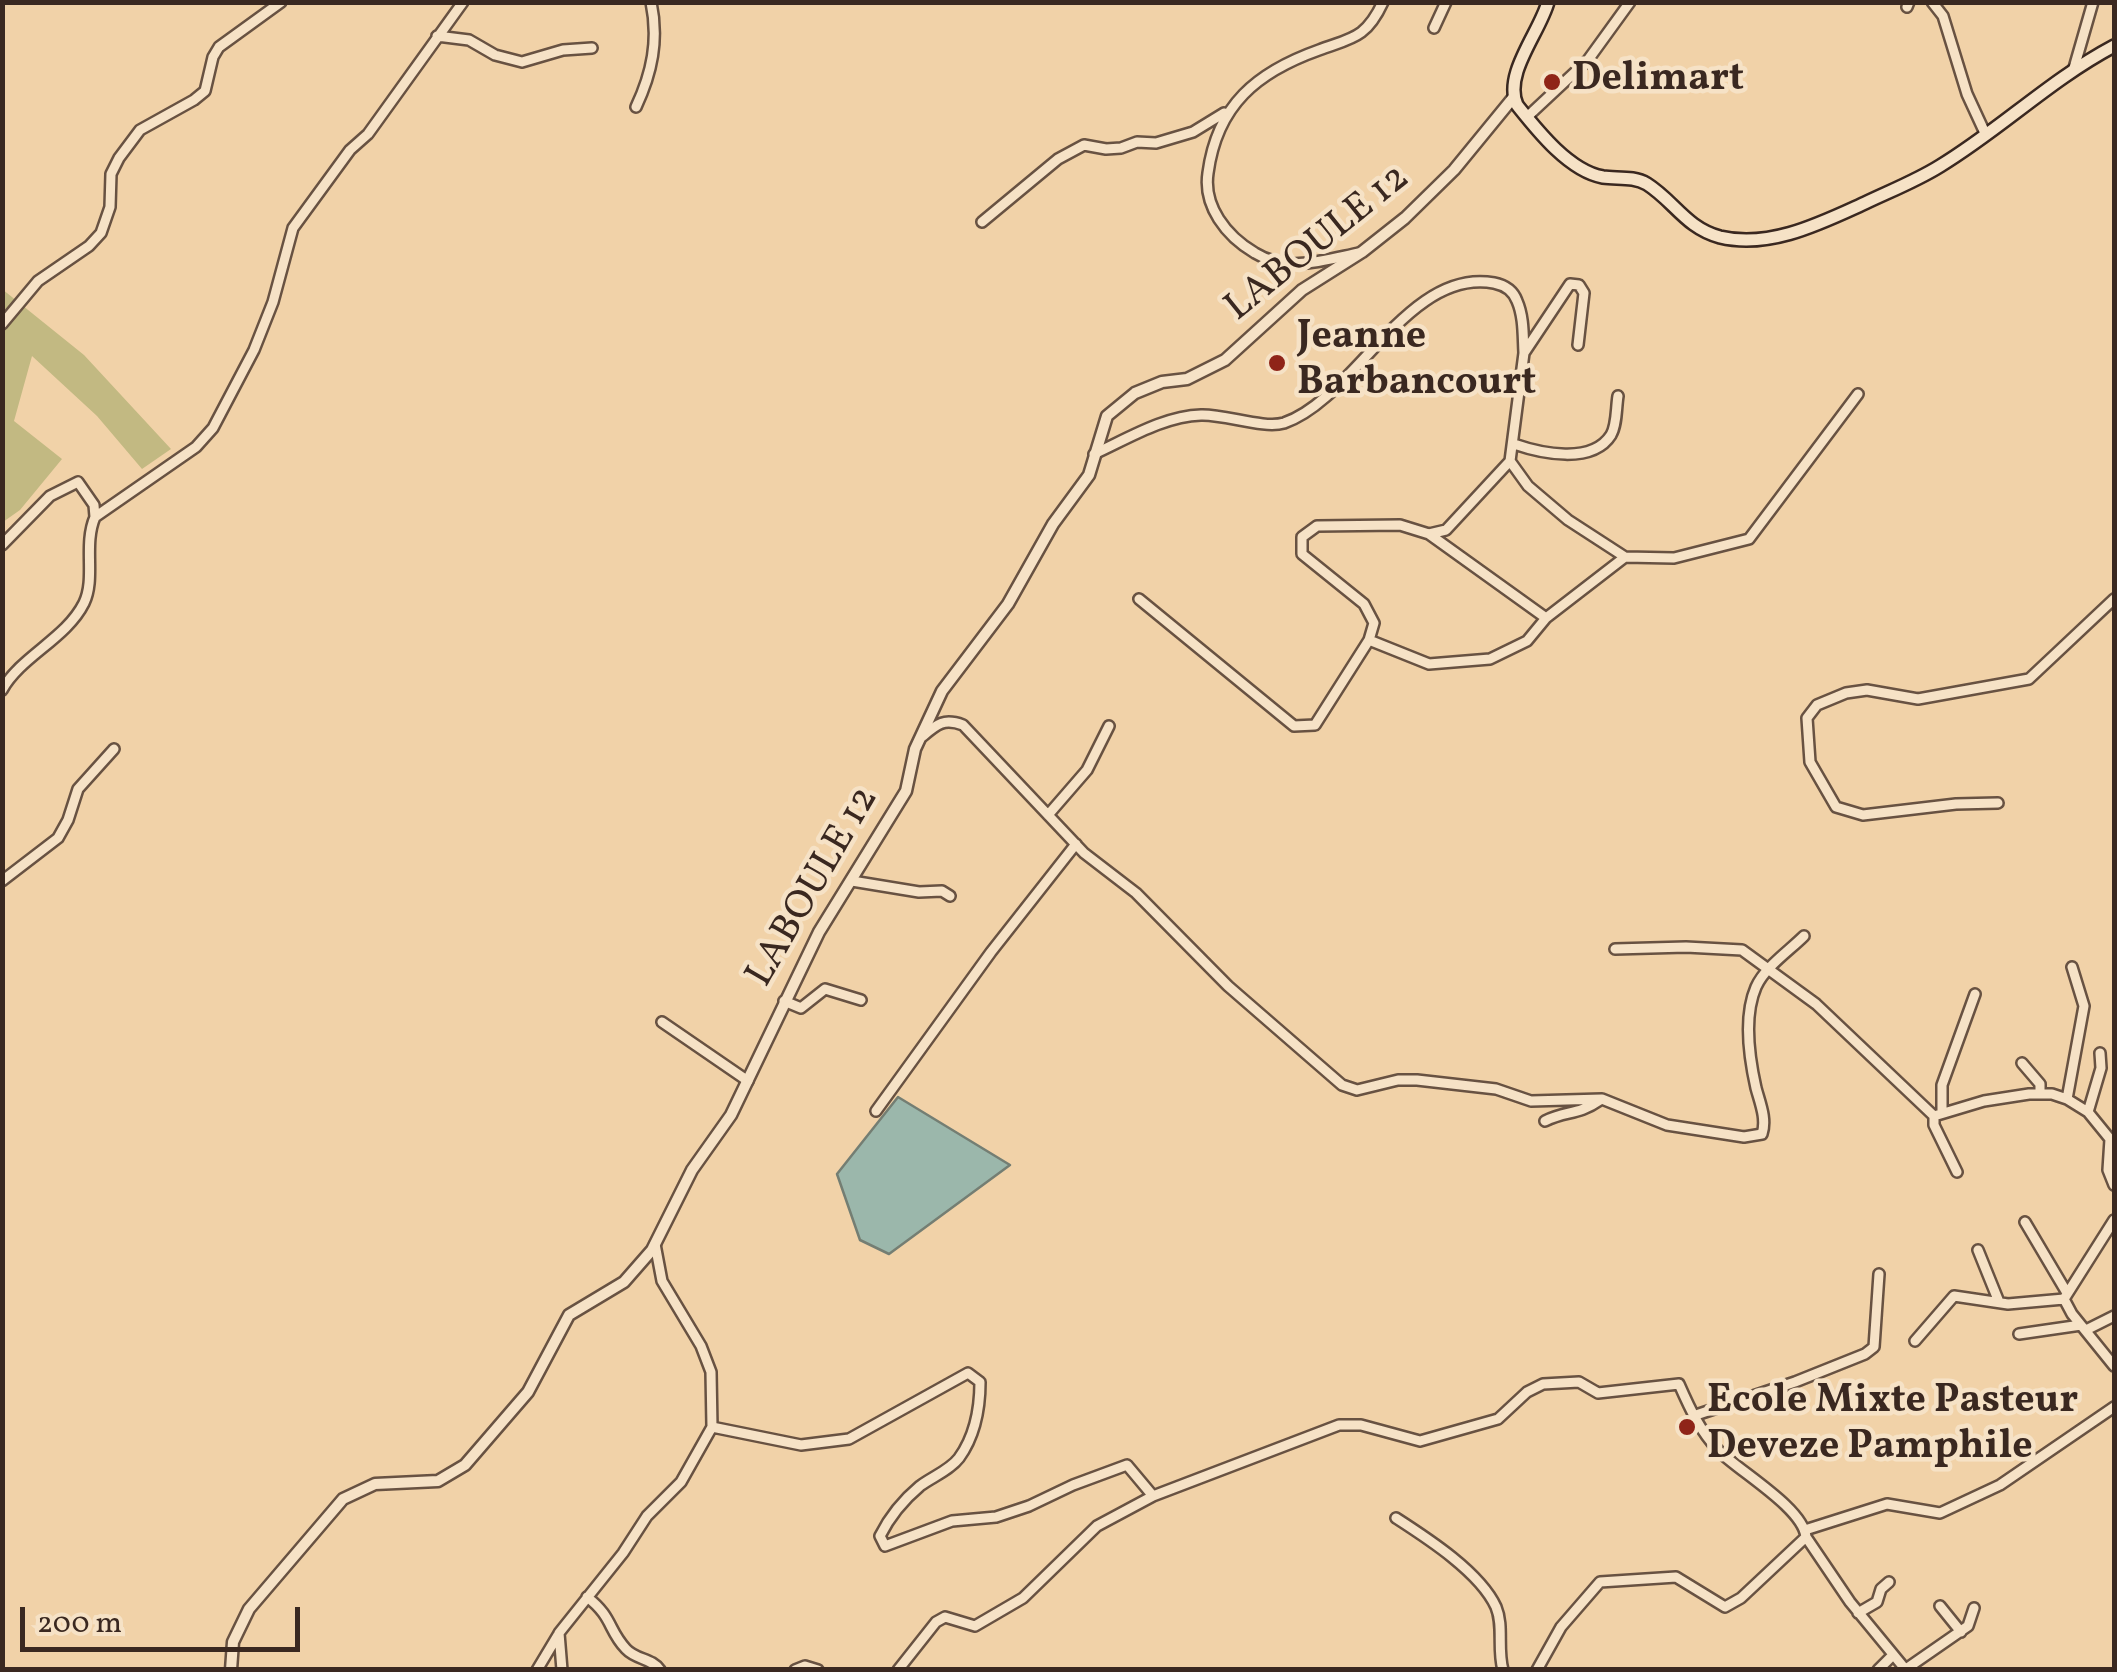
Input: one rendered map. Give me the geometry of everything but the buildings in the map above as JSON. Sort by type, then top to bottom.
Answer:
[{"type":"main road","points":[[1548,2],[1516,76],[1513,98],[1527,117],[1584,169],[1602,177],[1646,182],[1693,225],[1719,236],[1740,239],[1773,237],[1829,221],[1938,168],[2074,68],[2114,46]]},
{"type":"street","points":[[2,324],[38,281],[89,246],[101,233],[110,207],[111,174],[128,142],[150,122],[194,100],[205,90],[219,47],[281,2]]},
{"type":"street","points":[[2,690],[82,606],[88,593],[88,534],[95,517],[196,448],[213,428],[254,350],[301,213],[350,150],[368,134],[463,2]]},
{"type":"street","points":[[636,107],[652,74],[652,2]]},
{"type":"street","points":[[1434,28],[1446,2]]},
{"type":"street","points":[[1527,117],[1588,60],[1630,2]]},
{"type":"street","points":[[1932,2],[1943,16],[1967,94],[1985,133]]},
{"type":"street","points":[[2074,68],[2093,2]]},
{"type":"street","points":[[1362,252],[1314,263],[1282,264],[1256,255],[1231,236],[1213,210],[1206,191],[1215,140],[1226,112],[1240,95],[1317,50],[1346,44],[1360,34],[1380,5]]},
{"type":"street","points":[[437,36],[469,40],[496,55],[522,62],[563,50],[592,48]]},
{"type":"street","name":"LABOULE 12","points":[[230,1670],[233,1642],[249,1609],[343,1499],[375,1484],[438,1480],[465,1465],[528,1392],[569,1315],[639,1269],[692,1170],[721,1132],[818,932],[906,791],[915,749],[942,690],[1008,604],[1053,524],[1089,475],[1107,416],[1126,398],[1162,382],[1187,379],[1225,360],[1302,290],[1362,252],[1405,218],[1454,170],[1513,98]]},
{"type":"street","points":[[982,222],[1058,159],[1084,145],[1106,149],[1137,142],[1156,143],[1193,132],[1226,112]]},
{"type":"street","points":[[1094,455],[1152,427],[1198,415],[1270,425],[1290,420],[1352,371],[1408,314],[1438,295],[1467,284],[1499,284],[1512,292],[1520,312],[1524,353],[1510,462],[1446,530],[1429,534]]},
{"type":"street","points":[[1524,353],[1570,284],[1579,285],[1584,293],[1578,345]]},
{"type":"street","points":[[1510,462],[1528,486],[1568,520],[1624,557],[1674,558],[1748,539],[1858,394]]},
{"type":"street","points":[[1514,444],[1534,451],[1570,454],[1588,450],[1613,432],[1618,396]]},
{"type":"street","points":[[2,545],[50,496],[78,482],[87,490],[95,517]]},
{"type":"street","points":[[1140,599],[1294,726],[1316,726],[1369,640],[1374,623],[1364,604],[1302,554],[1302,537],[1317,526],[1400,524],[1429,534],[1546,618]]},
{"type":"street","points":[[1369,640],[1428,664],[1490,658],[1527,641],[1546,618],[1624,557]]},
{"type":"street","points":[[1998,803],[1863,815],[1836,807],[1810,762],[1811,710],[1846,694],[1866,690],[1918,699],[2029,679],[2114,599]]},
{"type":"street","points":[[921,737],[938,723],[950,720],[962,725],[1076,844],[1136,893],[1228,986],[1342,1086],[1357,1090],[1398,1080],[1416,1080],[1496,1089],[1530,1101],[1602,1098],[1667,1125],[1744,1137],[1762,1134],[1763,1112],[1750,1063],[1750,1018],[1756,986],[1804,936]]},
{"type":"street","points":[[1048,815],[1087,770],[1109,726]]},
{"type":"street","points":[[2,882],[58,838],[78,789],[114,749]]},
{"type":"street","points":[[876,1111],[991,952],[1076,844]]},
{"type":"street","points":[[852,881],[919,892],[942,891],[950,896]]},
{"type":"street","points":[[1615,950],[1735,948],[1816,1004],[1938,1114]]},
{"type":"street","points":[[2067,1099],[2084,1006],[2072,967]]},
{"type":"street","points":[[784,1001],[801,1008],[821,990],[861,1000]]},
{"type":"street","points":[[1957,1172],[1934,1124],[1942,1085],[1975,994]]},
{"type":"street","points":[[662,1022],[748,1080]]},
{"type":"street","points":[[2088,1112],[2101,1068],[2100,1054]]},
{"type":"street","points":[[2022,1063],[2040,1084],[2040,1094]]},
{"type":"street","points":[[1938,1114],[2040,1094],[2067,1099],[2088,1112],[2110,1138],[2108,1170],[2114,1185]]},
{"type":"street","points":[[1545,1121],[1559,1114],[1582,1113],[1602,1098]]},
{"type":"street","points":[[2065,1296],[2114,1220]]},
{"type":"street","points":[[2025,1222],[2084,1328],[2114,1366]]},
{"type":"street","points":[[537,1670],[559,1633],[624,1553],[647,1516],[681,1482],[712,1427],[711,1372],[701,1346],[669,1298],[659,1274],[655,1244]]},
{"type":"street","points":[[1978,1250],[1999,1302]]},
{"type":"street","points":[[639,1269],[659,1274]]},
{"type":"street","points":[[1693,1416],[1865,1354],[1874,1347],[1879,1274]]},
{"type":"street","points":[[1915,1340],[1954,1296],[1999,1302],[2065,1296]]},
{"type":"street","points":[[2019,1334],[2084,1328],[2114,1316]]},
{"type":"street","points":[[712,1427],[801,1445],[849,1440],[968,1373],[980,1382],[980,1411],[966,1442],[957,1460],[892,1513],[880,1536],[885,1546],[952,1522],[996,1516],[1029,1506],[1127,1465],[1153,1496]]},
{"type":"street","points":[[898,1670],[936,1622],[945,1617],[975,1626],[1023,1598],[1097,1526],[1153,1496],[1339,1425],[1360,1426],[1420,1441],[1498,1419],[1527,1392],[1543,1384],[1579,1382],[1598,1393],[1679,1384],[1693,1416],[1718,1450],[1783,1502],[1858,1613],[1906,1670],[1968,1626],[1974,1608]]},
{"type":"street","points":[[1538,1670],[1562,1628],[1600,1582],[1676,1577],[1725,1607],[1741,1598],[1806,1533],[1887,1504],[1940,1513],[2000,1485],[2114,1407]]},
{"type":"street","points":[[1396,1518],[1448,1554],[1485,1591],[1496,1607],[1503,1670]]},
{"type":"street","points":[[1858,1613],[1877,1602],[1889,1582]]},
{"type":"street","points":[[586,1598],[604,1610],[624,1648],[638,1658],[654,1662],[660,1670]]},
{"type":"street","points":[[1940,1606],[1961,1632]]},
{"type":"street","points":[[559,1633],[562,1670]]},
{"type":"street","points":[[1878,1670],[1893,1655]]},
{"type":"street","points":[[796,1670],[805,1666],[818,1670]]},
{"type":"shaded area","points":[[2,289],[84,355],[171,449],[142,469],[97,416],[32,356],[14,421],[62,459],[20,510],[3,522]]},
{"type":"shaded area","points":[[898,1097],[1010,1165],[889,1254],[860,1240],[837,1174]]},
{"type":"place","name":"Delimart","points":[[1552,82]]},
{"type":"place","name":"Jeanne Barbancourt","points":[[1277,363]]},
{"type":"place","name":"Ecole Mixte Pasteur Deveze Pamphile","points":[[1687,1427]]}]
